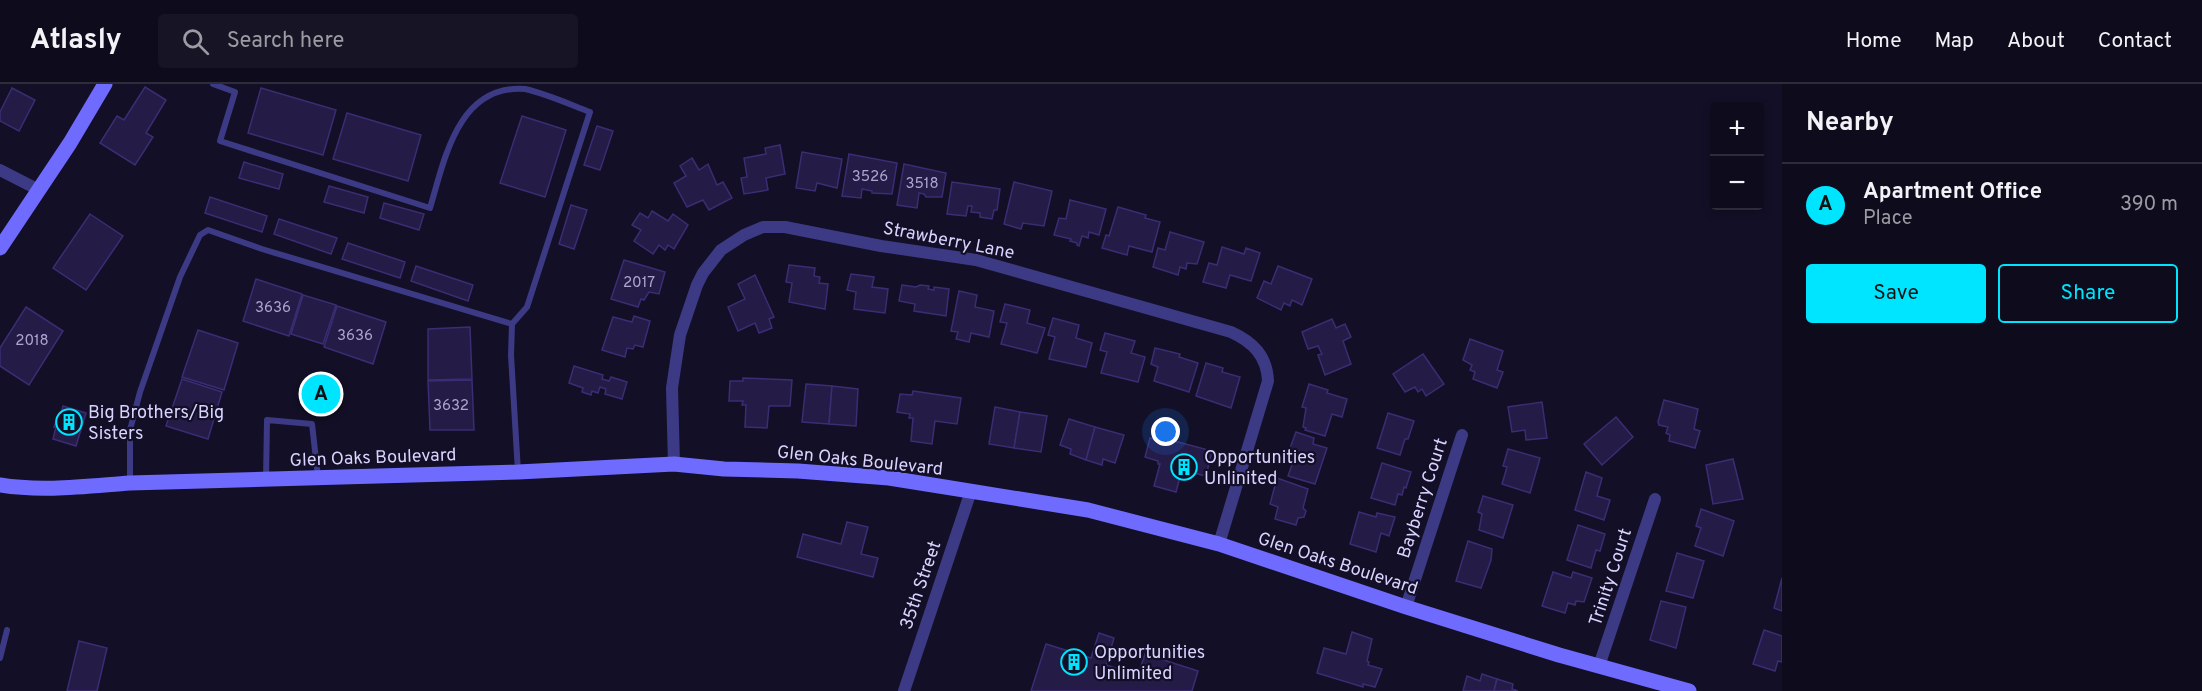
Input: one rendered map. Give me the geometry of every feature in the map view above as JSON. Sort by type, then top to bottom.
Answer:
[{"type":"main road","points":[[0,248],[105,84]]},
{"type":"main road","name":"Glen Oaks Boulevard","points":[[0,485],[39,487],[319,479],[674,464],[889,478],[1088,510],[1219,544],[1406,607],[1689,691]]},
{"type":"street","points":[[0,170],[39,190]]},
{"type":"street","name":"Strawberry Lane","points":[[674,464],[672,388],[680,335],[697,285],[721,250],[744,235],[764,227],[785,227],[881,246],[976,260],[1231,332],[1244,338],[1259,351],[1266,364],[1268,381],[1219,544]]},
{"type":"street","name":"Bayberry Court","points":[[1406,607],[1462,435]]},
{"type":"street","name":"35th Street","points":[[904,691],[971,491]]},
{"type":"street","name":"Trinity Court","points":[[1599,666],[1655,499]]},
{"type":"lane","points":[[213,84],[235,92],[220,141],[430,208],[454,128],[465,109],[486,92],[510,88],[524,89],[590,112],[527,307],[512,324],[511,355],[518,472]]},
{"type":"lane","points":[[130,483],[130,430],[140,392],[180,277],[200,235],[208,230],[262,249],[512,324]]},
{"type":"lane","points":[[266,480],[267,420],[312,424],[319,479]]},
{"type":"lane","points":[[0,658],[7,630]]},
{"type":"building","points":[[145,87],[166,100],[146,133],[153,137],[135,165],[100,143],[117,116],[124,120]]},
{"type":"building","points":[[12,88],[35,100],[19,131],[0,121],[0,112]]},
{"type":"building","points":[[261,88],[336,110],[323,155],[248,133]]},
{"type":"building","points":[[347,113],[421,135],[408,181],[333,159]]},
{"type":"building","points":[[522,116],[566,130],[545,197],[500,183]]},
{"type":"building","points":[[597,126],[613,131],[600,170],[584,165]]},
{"type":"building","points":[[780,145],[785,174],[766,178],[768,190],[744,194],[741,178],[747,177],[744,158],[766,154],[765,148]]},
{"type":"building","points":[[802,152],[842,159],[837,188],[817,183],[815,191],[796,188]]},
{"type":"building","points":[[849,154],[897,163],[892,194],[872,193],[872,191],[862,189],[861,198],[842,196]]},
{"type":"building","points":[[692,158],[699,170],[708,164],[717,185],[723,182],[732,198],[709,210],[703,200],[687,207],[674,183],[686,176],[680,166]]},
{"type":"building","points":[[244,162],[283,174],[279,189],[239,178]]},
{"type":"building","points":[[904,164],[946,173],[942,197],[926,197],[919,193],[917,208],[897,205]]},
{"type":"building","points":[[952,182],[1000,189],[997,210],[994,210],[992,219],[980,217],[980,213],[971,212],[972,206],[968,206],[966,216],[947,214]]},
{"type":"building","points":[[1014,182],[1052,191],[1044,226],[1023,223],[1021,229],[1004,224]]},
{"type":"building","points":[[329,186],[368,197],[364,213],[324,202]]},
{"type":"building","points":[[210,197],[267,216],[262,232],[205,213]]},
{"type":"building","points":[[1070,200],[1106,209],[1099,235],[1089,232],[1088,238],[1082,236],[1079,246],[1070,241],[1071,239],[1054,235],[1059,218],[1066,219]]},
{"type":"building","points":[[384,203],[424,214],[419,230],[380,218]]},
{"type":"building","points":[[571,205],[587,210],[574,249],[559,244]]},
{"type":"building","points":[[1118,207],[1146,215],[1145,218],[1160,222],[1152,252],[1129,246],[1127,255],[1102,248],[1106,235],[1109,236]]},
{"type":"building","points":[[652,211],[668,221],[673,214],[688,225],[674,249],[668,245],[665,250],[659,245],[653,254],[634,241],[641,230],[632,225],[640,213],[648,218]]},
{"type":"building","points":[[90,214],[123,236],[86,290],[53,268]]},
{"type":"building","points":[[279,219],[337,238],[331,254],[274,234]]},
{"type":"building","points":[[1170,232],[1204,242],[1197,264],[1187,263],[1186,269],[1180,267],[1178,275],[1153,267],[1158,248],[1165,250]]},
{"type":"building","points":[[348,243],[405,262],[400,278],[342,259]]},
{"type":"building","points":[[1222,247],[1244,254],[1246,248],[1260,253],[1251,281],[1230,275],[1226,288],[1203,282],[1209,263],[1217,265]]},
{"type":"building","points":[[624,260],[665,272],[659,294],[649,292],[644,300],[641,299],[638,307],[611,299]]},
{"type":"building","points":[[789,265],[815,268],[814,276],[820,277],[819,283],[828,284],[825,309],[789,302],[792,283],[786,282]]},
{"type":"building","points":[[416,266],[473,285],[468,301],[411,281]]},
{"type":"building","points":[[1278,266],[1312,279],[1302,305],[1292,300],[1290,306],[1284,303],[1281,310],[1257,298],[1264,281],[1271,284]]},
{"type":"building","points":[[851,274],[874,277],[872,287],[888,289],[885,313],[854,309],[856,292],[847,290]]},
{"type":"building","points":[[755,275],[774,317],[769,319],[772,328],[759,333],[755,323],[738,331],[728,307],[745,299],[738,284]]},
{"type":"building","points":[[256,279],[302,294],[289,336],[243,321]]},
{"type":"building","points":[[902,285],[929,286],[928,289],[934,290],[934,287],[949,289],[946,316],[914,311],[915,304],[899,301]]},
{"type":"building","points":[[959,291],[977,295],[975,307],[994,311],[989,337],[971,333],[969,342],[956,339],[958,332],[951,331]]},
{"type":"building","points":[[303,295],[336,305],[323,344],[291,334]]},
{"type":"building","points":[[1005,304],[1030,310],[1027,323],[1045,328],[1037,353],[1001,344],[1007,323],[1000,322]]},
{"type":"building","points":[[337,306],[386,322],[373,364],[324,347]]},
{"type":"building","points":[[26,307],[63,331],[29,385],[0,366],[0,348]]},
{"type":"building","points":[[634,316],[650,321],[643,347],[635,345],[633,349],[627,348],[625,357],[602,350],[613,317],[632,322]]},
{"type":"building","points":[[1053,318],[1079,325],[1076,338],[1092,343],[1086,367],[1049,359],[1055,337],[1048,335]]},
{"type":"building","points":[[1332,319],[1336,328],[1345,324],[1351,337],[1343,341],[1351,364],[1325,375],[1318,355],[1322,354],[1318,346],[1308,349],[1302,332]]},
{"type":"building","points":[[470,327],[472,379],[428,380],[428,329]]},
{"type":"building","points":[[198,330],[238,343],[224,390],[182,377]]},
{"type":"building","points":[[1105,333],[1135,341],[1131,353],[1145,357],[1138,382],[1101,373],[1107,352],[1100,350]]},
{"type":"building","points":[[1470,339],[1503,351],[1497,370],[1503,372],[1497,388],[1473,379],[1475,372],[1470,370],[1472,365],[1463,360]]},
{"type":"building","points":[[1155,348],[1180,354],[1179,357],[1198,363],[1189,392],[1154,381],[1158,367],[1151,364]]},
{"type":"building","points":[[1423,354],[1444,384],[1426,396],[1422,389],[1418,392],[1415,387],[1405,392],[1393,374]]},
{"type":"building","points":[[1206,363],[1223,368],[1222,372],[1240,377],[1231,408],[1196,396]]},
{"type":"building","points":[[574,366],[603,375],[602,379],[609,381],[611,377],[627,382],[622,399],[605,394],[606,389],[600,387],[598,393],[592,391],[591,395],[582,392],[583,388],[569,383]]},
{"type":"building","points":[[309,378],[340,388],[333,410],[318,405],[317,408],[308,405],[309,402],[303,400]]},
{"type":"building","points":[[743,378],[792,380],[790,406],[769,406],[767,428],[745,427],[746,405],[742,405],[743,401],[729,401],[730,381],[743,381]]},
{"type":"building","points":[[182,379],[222,392],[208,439],[166,426]]},
{"type":"building","points":[[472,380],[474,430],[430,430],[428,381]]},
{"type":"building","points":[[806,384],[832,386],[829,424],[802,422]]},
{"type":"building","points":[[1309,384],[1347,399],[1342,417],[1332,414],[1325,436],[1305,430],[1306,428],[1303,427],[1306,408],[1302,407]]},
{"type":"building","points":[[832,386],[858,389],[856,426],[829,424]]},
{"type":"building","points":[[913,391],[961,398],[957,424],[935,421],[932,444],[911,441],[913,418],[909,418],[910,414],[897,412],[900,394],[912,395]]},
{"type":"building","points":[[1664,400],[1698,409],[1694,429],[1700,431],[1695,448],[1669,441],[1670,435],[1666,433],[1668,427],[1659,425],[1658,422]]},
{"type":"building","points":[[1542,402],[1547,438],[1526,440],[1525,430],[1512,432],[1508,407]]},
{"type":"building","name":"Big Brothers/Big Sisters","points":[[63,406],[86,413],[76,446],[53,439],[56,427],[54,427]]},
{"type":"building","points":[[995,407],[1020,412],[1014,448],[989,444]]},
{"type":"building","points":[[1020,412],[1047,416],[1041,452],[1014,448]]},
{"type":"building","points":[[1388,413],[1414,421],[1400,455],[1377,448]]},
{"type":"building","points":[[1616,417],[1633,437],[1602,465],[1584,444]]},
{"type":"building","points":[[1069,419],[1095,427],[1086,460],[1070,454],[1071,449],[1060,445]]},
{"type":"building","points":[[1095,427],[1124,435],[1115,463],[1103,459],[1102,465],[1086,460]]},
{"type":"building","points":[[1296,432],[1314,438],[1313,444],[1327,448],[1315,484],[1288,476],[1294,459],[1287,456]]},
{"type":"building","name":"Opportunities Unlinited","points":[[1150,438],[1163,441],[1163,438],[1212,451],[1206,476],[1182,470],[1176,492],[1154,486],[1160,464],[1158,461],[1145,457]]},
{"type":"building","points":[[1508,449],[1540,458],[1530,493],[1502,484],[1507,467],[1503,466]]},
{"type":"building","points":[[1733,459],[1743,499],[1713,504],[1706,465]]},
{"type":"building","points":[[1382,463],[1411,472],[1406,488],[1404,487],[1402,495],[1398,494],[1395,505],[1371,498]]},
{"type":"building","points":[[1586,472],[1602,478],[1597,496],[1610,500],[1604,520],[1575,510]]},
{"type":"building","points":[[1277,478],[1308,489],[1303,508],[1306,511],[1304,517],[1298,518],[1296,525],[1275,519],[1278,507],[1270,504]]},
{"type":"building","points":[[1483,496],[1513,505],[1503,538],[1479,530],[1482,514],[1478,512]]},
{"type":"building","points":[[1701,509],[1734,521],[1723,556],[1695,546],[1701,528],[1696,526]]},
{"type":"building","points":[[1359,512],[1376,517],[1377,513],[1395,517],[1389,536],[1381,533],[1376,552],[1350,544]]},
{"type":"building","points":[[847,522],[868,527],[861,554],[878,558],[873,577],[797,557],[803,534],[841,544]]},
{"type":"building","points":[[1578,525],[1605,534],[1600,551],[1596,550],[1591,568],[1567,560]]},
{"type":"building","points":[[1468,541],[1492,549],[1491,560],[1481,588],[1456,581]]},
{"type":"building","points":[[1677,553],[1704,561],[1693,598],[1666,591]]},
{"type":"building","points":[[1553,572],[1571,578],[1573,572],[1592,578],[1584,602],[1576,601],[1575,605],[1568,603],[1565,613],[1542,606]]},
{"type":"building","points":[[1782,578],[1782,611],[1774,608]]},
{"type":"building","points":[[1661,601],[1686,607],[1676,648],[1650,640]]},
{"type":"building","points":[[1764,630],[1782,636],[1782,662],[1778,661],[1775,671],[1753,664]]},
{"type":"building","points":[[1352,632],[1372,639],[1368,665],[1382,669],[1375,687],[1363,684],[1363,687],[1317,673],[1324,648],[1346,654]]},
{"type":"building","name":"Opportunities Unlimited","points":[[1099,633],[1114,638],[1106,665],[1138,675],[1145,654],[1198,671],[1192,691],[1031,691],[1046,644],[1091,658]]},
{"type":"building","points":[[79,641],[107,648],[97,691],[67,691]]},
{"type":"building","points":[[1482,674],[1497,679],[1494,691],[1463,691],[1467,676],[1480,681]]},
{"type":"building","points":[[1497,679],[1513,684],[1512,689],[1518,691],[1494,691]]},
{"type":"place","name":"Apartment Office","points":[[321,394]]},
{"type":"place","name":"Big Brothers/Big Sisters","points":[[69,422]]},
{"type":"place","name":"Opportunities Unlinited","points":[[1184,467]]},
{"type":"place","name":"Opportunities Unlimited","points":[[1074,662]]}]
